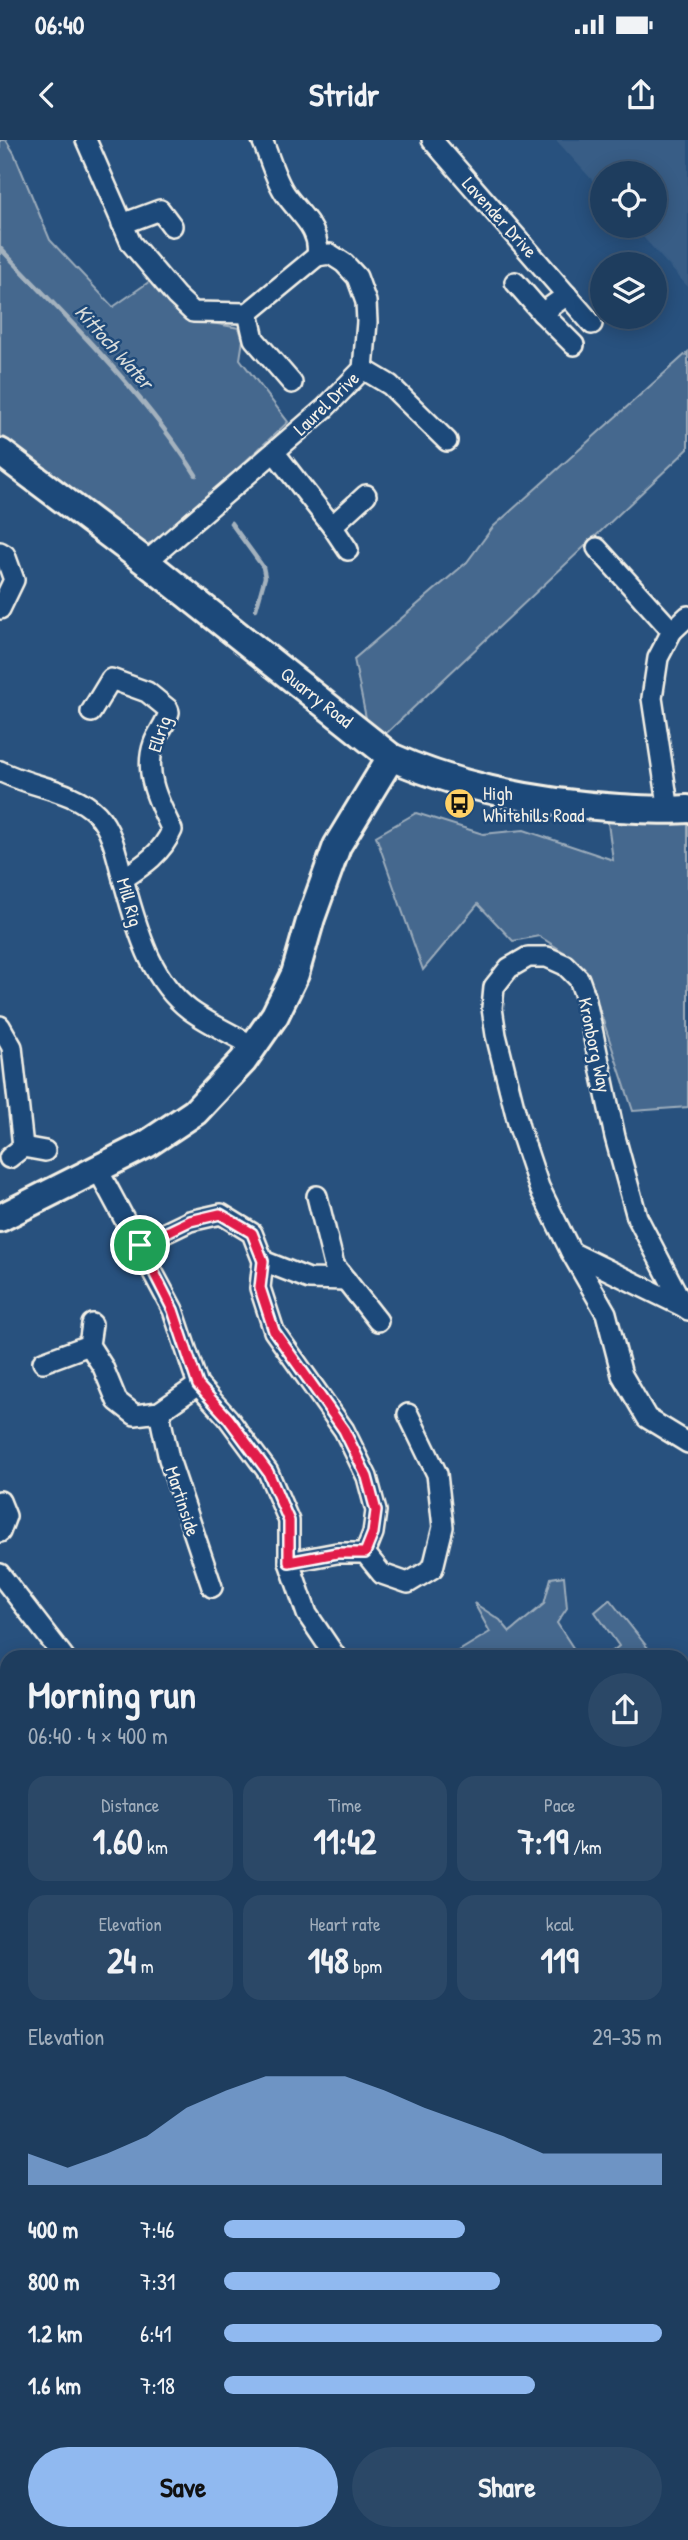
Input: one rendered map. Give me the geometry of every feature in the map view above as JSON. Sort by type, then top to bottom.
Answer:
[{"type":"street","points":[[86,140],[131,243],[176,296],[193,312],[248,313],[317,256],[319,244],[311,226],[285,194],[262,140]]},
{"type":"street","name":"Lavender Drive","points":[[432,140],[590,322]]},
{"type":"street","points":[[122,224],[160,210],[172,226]]},
{"type":"street","name":"Laurel Drive","points":[[146,562],[275,453],[363,369],[366,302],[357,277],[344,263],[330,254],[317,256]]},
{"type":"street","name":"Lavender Drive","points":[[515,282],[541,313],[574,345]]},
{"type":"street","points":[[541,313],[567,295]]},
{"type":"street","points":[[248,313],[254,339],[292,383]]},
{"type":"street","points":[[363,369],[390,385],[447,441]]},
{"type":"street","name":"Quarry Road","points":[[0,452],[146,562],[391,757],[430,774],[485,789],[566,805],[678,810]]},
{"type":"street","points":[[275,453],[348,550]]},
{"type":"street","points":[[332,526],[366,495]]},
{"type":"street","points":[[597,548],[672,631]]},
{"type":"street","points":[[0,552],[5,555],[14,580],[0,609]]},
{"type":"street","points":[[678,810],[652,698],[657,658],[672,631],[688,616]]},
{"type":"street","name":"Ellrig","points":[[91,712],[111,679],[147,692],[169,712],[151,755],[151,774],[155,796],[173,830],[149,862],[123,879]]},
{"type":"street","points":[[0,1218],[147,1144],[195,1112],[255,1047],[275,1015],[295,974],[311,918],[337,846],[391,757]]},
{"type":"street","name":"Mill Rig","points":[[0,771],[18,780],[68,796],[97,814],[111,837],[143,946],[166,987],[190,1010],[255,1047]]},
{"type":"street","name":"Kronborg Way","points":[[686,1308],[637,1217],[615,1137],[579,979],[556,960],[528,957],[509,968],[498,980],[494,987],[492,1008],[519,1127],[539,1187],[571,1252],[606,1313],[622,1375],[647,1418],[688,1443]]},
{"type":"street","points":[[0,1026],[12,1047],[16,1153],[45,1151]]},
{"type":"street","points":[[98,1170],[173,1310],[198,1385],[228,1418],[268,1472],[289,1521],[289,1562],[307,1614],[331,1650]]},
{"type":"street","points":[[317,1195],[334,1265],[378,1321]]},
{"type":"street","points":[[140,1245],[190,1221],[220,1214],[252,1233],[263,1261],[260,1288],[274,1331],[344,1430],[367,1477],[376,1511],[373,1533],[365,1553]]},
{"type":"street","points":[[571,1252],[686,1308]]},
{"type":"street","points":[[263,1261],[309,1279],[346,1280]]},
{"type":"street","points":[[92,1324],[89,1346],[103,1367],[117,1401],[135,1415],[159,1412],[198,1385]]},
{"type":"street","points":[[43,1362],[89,1346]]},
{"type":"street","name":"Martinside","points":[[159,1412],[169,1459],[212,1587]]},
{"type":"street","points":[[365,1553],[382,1574],[408,1583],[433,1568],[443,1527],[437,1474],[408,1414]]},
{"type":"street","points":[[0,1501],[6,1516],[0,1532]]},
{"type":"street","points":[[289,1562],[337,1553],[365,1553]]},
{"type":"street","points":[[0,1574],[59,1650]]},
{"type":"shaded area","points":[[0,140],[6,140],[14,153],[50,240],[113,307],[153,279],[185,318],[239,328],[243,340],[240,359],[288,422],[166,535],[142,547],[0,440]]},
{"type":"shaded area","points":[[556,140],[688,140],[688,287],[667,264],[667,252],[656,252],[644,238],[667,238],[667,161],[590,161],[590,178]]},
{"type":"shaded area","points":[[688,352],[688,449],[376,743],[367,723],[354,659],[467,562],[493,527]]},
{"type":"shaded area","points":[[416,813],[483,834],[524,830],[613,860],[607,816],[688,820],[688,1107],[633,1111],[593,990],[573,958],[539,936],[513,941],[478,904],[423,970],[376,836]]},
{"type":"shaded area","points":[[564,1576],[567,1608],[557,1623],[574,1650],[460,1650],[490,1632],[474,1603],[500,1620],[510,1632],[544,1604],[551,1578]]},
{"type":"shaded area","points":[[610,1600],[649,1650],[614,1650],[619,1646],[595,1612]]},
{"type":"waterway","name":"Kittoch Water","points":[[0,248],[128,385],[196,475]]},
{"type":"waterway","name":"Kittoch Water","points":[[231,523],[263,567],[265,577],[256,609]]},
{"type":"place","name":"High Whitehills Road","points":[[460,804]]},
{"type":"route","points":[[220,1214],[252,1233],[263,1261],[260,1288],[274,1331],[344,1430],[367,1477],[376,1511],[373,1533],[365,1553],[337,1553],[289,1562],[289,1521],[268,1472],[228,1418],[198,1385],[173,1310],[140,1245],[190,1221],[220,1214]]}]
